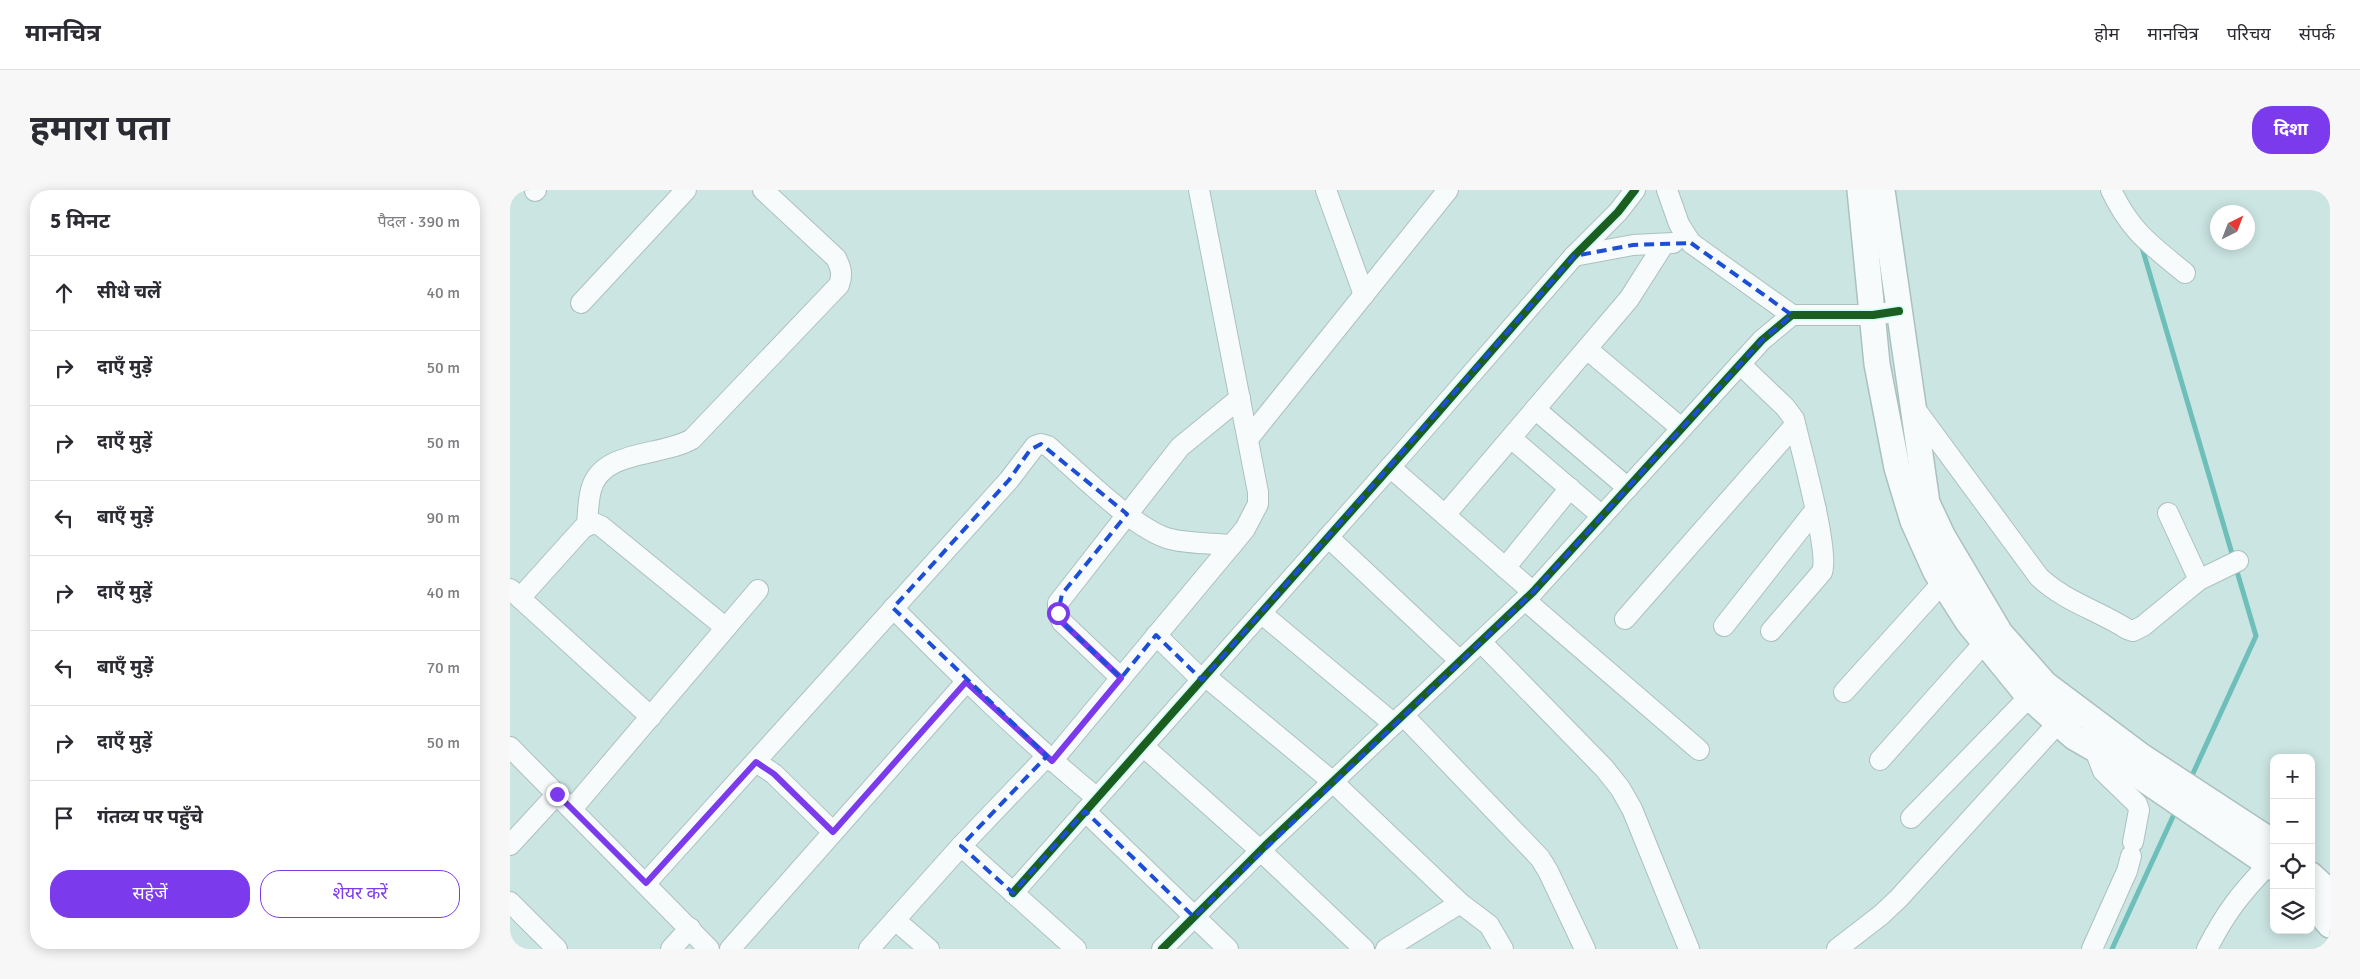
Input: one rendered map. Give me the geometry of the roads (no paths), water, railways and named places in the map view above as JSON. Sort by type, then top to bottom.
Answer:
[{"type":"main road","points":[[1860,190],[1877,364],[1897,468],[1913,521],[1942,582],[1968,622],[2028,698],[2074,737],[2095,750],[2133,762]]},
{"type":"main road","points":[[1882,190],[1927,503],[1934,521],[2000,633],[2044,684],[2133,762],[2270,859]]},
{"type":"main road","points":[[2315,879],[2330,892]]},
{"type":"main road","points":[[2315,907],[2330,925]]},
{"type":"street","points":[[580,303],[686,190]]},
{"type":"street","points":[[587,525],[591,489],[604,469],[615,462],[679,446],[692,439],[839,285],[842,277],[841,268],[836,258],[763,190]]},
{"type":"street","points":[[869,949],[961,846],[1049,758],[1121,678],[1245,530],[1258,504],[1258,492],[1199,190]]},
{"type":"street","points":[[1326,190],[1364,295]]},
{"type":"street","points":[[1248,439],[1448,190]]},
{"type":"street","points":[[1013,893],[1328,538],[1574,256],[1618,212],[1635,190]]},
{"type":"street","points":[[1667,190],[1679,224],[1691,243],[1792,315],[1873,316],[1898,311]]},
{"type":"street","points":[[2112,190],[2126,219],[2140,235],[2185,273]]},
{"type":"street","points":[[1574,256],[1633,245],[1691,243]]},
{"type":"street","points":[[1445,515],[1629,299],[1664,244]]},
{"type":"street","points":[[1162,949],[1260,851],[1529,596],[1762,340],[1792,315]]},
{"type":"street","points":[[1587,349],[1682,428]]},
{"type":"street","points":[[1740,364],[1785,407],[1795,425],[1816,509],[1824,567],[1771,632]]},
{"type":"street","points":[[1121,678],[1062,622],[1058,613],[1058,603],[1062,594],[1187,439],[1240,398]]},
{"type":"street","points":[[1912,404],[2039,577],[2055,590],[2085,608],[2133,631],[2143,626],[2199,580],[2238,561]]},
{"type":"street","points":[[1535,409],[1628,488]]},
{"type":"street","points":[[1625,619],[1795,425]]},
{"type":"street","points":[[1511,438],[1602,516]]},
{"type":"street","points":[[646,883],[1009,480],[1035,446],[1048,446],[1126,514],[1154,532],[1170,539],[1232,545]]},
{"type":"street","points":[[1390,467],[1505,568],[1529,596],[1699,750]]},
{"type":"street","points":[[1505,568],[1570,488]]},
{"type":"street","points":[[1724,626],[1816,509]]},
{"type":"street","points":[[2168,513],[2199,580]]},
{"type":"street","points":[[651,716],[515,594],[587,525],[594,523],[601,526],[726,628]]},
{"type":"street","points":[[1328,538],[1460,661]]},
{"type":"street","points":[[1844,692],[1942,582],[1960,565]]},
{"type":"street","points":[[572,809],[758,590]]},
{"type":"street","points":[[894,608],[966,682],[1049,758],[1194,917],[1228,949]]},
{"type":"street","points":[[1261,613],[1399,720],[1540,858],[1585,949]]},
{"type":"street","points":[[1156,635],[1203,678],[1333,782],[1460,903],[1489,925],[1503,949]]},
{"type":"street","points":[[1481,642],[1604,768],[1620,788],[1632,809],[1689,949]]},
{"type":"street","points":[[1880,760],[1984,643]]},
{"type":"street","points":[[730,949],[966,682]]},
{"type":"street","points":[[1911,818],[2028,698]]},
{"type":"street","points":[[1837,949],[1881,915],[1899,898],[2058,723]]},
{"type":"street","points":[[1143,746],[1260,851],[1364,949]]},
{"type":"street","points":[[510,747],[709,949]]},
{"type":"street","points":[[2092,949],[2122,882],[2132,849],[2139,810],[2137,804],[2103,771],[2095,750]]},
{"type":"street","points":[[756,762],[774,774],[833,832]]},
{"type":"street","points":[[510,845],[557,794]]},
{"type":"street","points":[[961,846],[1076,949]]},
{"type":"street","points":[[2207,949],[2224,915],[2270,859]]},
{"type":"street","points":[[510,902],[558,949]]},
{"type":"street","points":[[1386,949],[1454,907]]},
{"type":"street","points":[[895,920],[929,949]]},
{"type":"street","points":[[671,949],[690,928]]},
{"type":"waterway","points":[[2141,244],[2233,557]]},
{"type":"waterway","points":[[2190,780],[2256,636],[2236,568]]},
{"type":"waterway","points":[[2112,949],[2176,810]]}]
